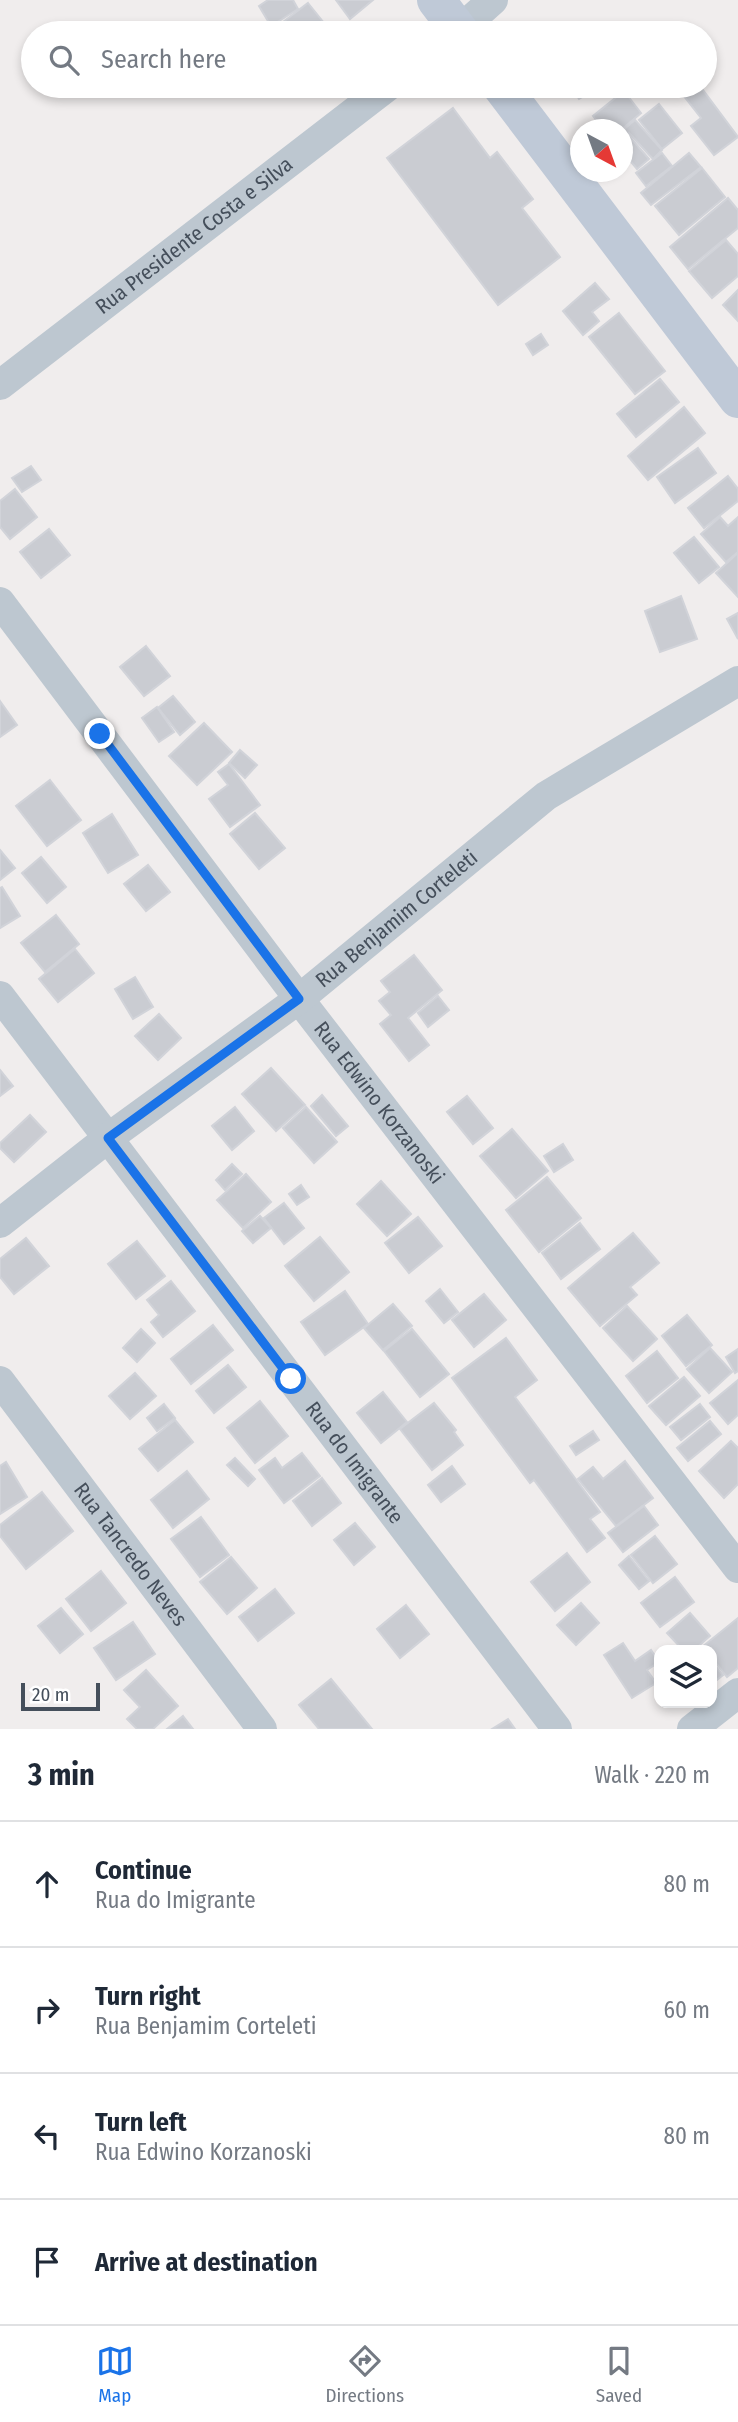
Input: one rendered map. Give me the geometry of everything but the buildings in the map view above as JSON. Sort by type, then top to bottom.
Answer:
[{"type":"street","points":[[436,0],[451,21]]},
{"type":"street","points":[[471,21],[493,0]]},
{"type":"street","name":"Rua Presidente Costa e Silva","points":[[0,385],[372,98]]},
{"type":"street","points":[[510,98],[738,399]]},
{"type":"street","name":"Rua Edwino Korzanoski","points":[[0,602],[299,999],[738,1568]]},
{"type":"street","name":"Rua Benjamim Corteleti","points":[[0,1223],[108,1138],[299,999],[546,796],[738,681]]},
{"type":"street","name":"Rua do Imigrante","points":[[0,996],[557,1729]]},
{"type":"street","name":"Rua Tancredo Neves","points":[[0,1381],[262,1729]]},
{"type":"street","points":[[692,1729],[738,1693]]},
{"type":"route","points":[[100,734],[299,999],[108,1138],[291,1379]]}]
